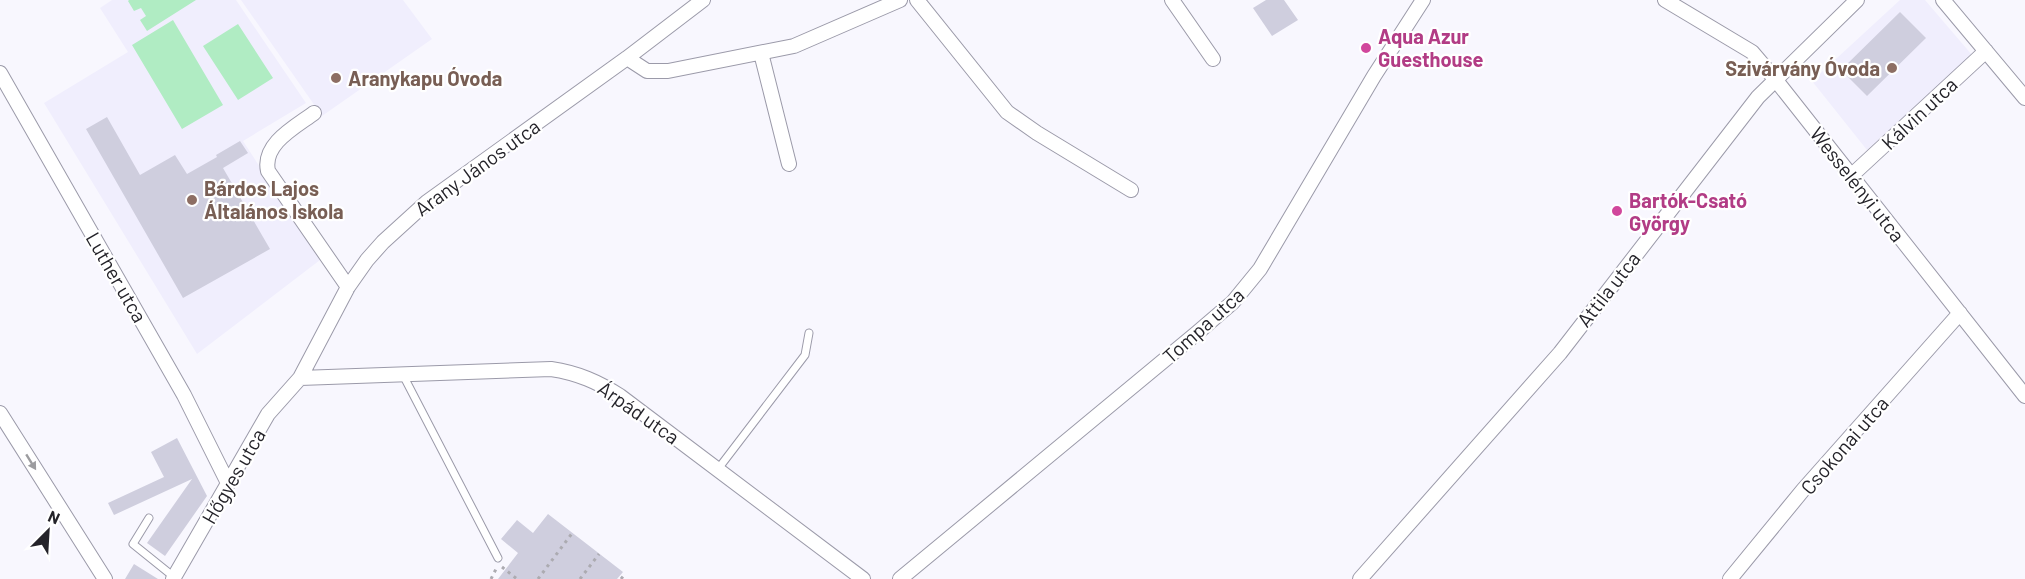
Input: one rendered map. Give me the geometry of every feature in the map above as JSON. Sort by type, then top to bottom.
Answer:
[{"type":"street","name":"Arany János utca","points":[[300,378],[348,287],[367,260],[407,219],[703,0]]},
{"type":"street","points":[[627,58],[647,71],[668,71],[794,46],[900,0]]},
{"type":"street","points":[[917,0],[1007,112],[1037,133],[1131,190]]},
{"type":"street","points":[[1172,0],[1213,59]]},
{"type":"street","name":"Tompa utca","points":[[900,579],[1233,302],[1260,268],[1374,76],[1423,0]]},
{"type":"street","name":"Wesselényi utca","points":[[1665,0],[1752,52],[1852,175],[2025,396]]},
{"type":"street","name":"Attila utca","points":[[1360,579],[1560,353],[1744,115],[1775,79],[1857,0]]},
{"type":"street","points":[[1943,0],[2025,98]]},
{"type":"street","name":"Kálvin utca","points":[[1852,175],[1986,51]]},
{"type":"street","points":[[761,53],[789,164]]},
{"type":"street","name":"Luther utca","points":[[0,73],[184,395],[228,483]]},
{"type":"street","points":[[314,112],[270,150],[268,171],[348,287]]},
{"type":"street","name":"Csokonai utca","points":[[1730,579],[1803,490],[1960,312]]},
{"type":"street","name":"Árpád utca","points":[[300,378],[551,369],[582,376],[598,382],[620,396],[863,579]]},
{"type":"street","name":"Hőgyes utca","points":[[173,578],[268,414],[300,378]]},
{"type":"street","points":[[0,412],[105,579]]},
{"type":"lane","points":[[718,470],[805,355],[809,333]]},
{"type":"lane","points":[[403,375],[498,558]]},
{"type":"lane","points":[[149,518],[133,544],[173,578]]},
{"type":"path","points":[[538,579],[573,532]]},
{"type":"path","points":[[580,579],[599,554]]},
{"type":"path","points":[[490,579],[500,562],[501,567],[518,578]]},
{"type":"path","points":[[621,579],[625,574]]},
{"type":"shaded area","name":"Bárdos Lajos Általános Iskola","points":[[112,0],[236,0],[306,103],[243,141],[320,260],[197,354],[44,103],[128,52],[100,8]]},
{"type":"shaded area","name":"Aranykapu Óvoda","points":[[241,0],[403,0],[432,39],[322,116]]},
{"type":"shaded area","name":"Szivárvány Óvoda","points":[[1900,0],[1925,0],[1972,55],[1867,150],[1812,81]]},
{"type":"green space","points":[[129,0],[196,0],[147,31],[140,20],[146,16],[141,8],[134,11]]},
{"type":"green space","points":[[173,20],[223,105],[182,129],[132,45]]},
{"type":"green space","points":[[238,24],[273,78],[238,100],[203,46]]},
{"type":"building","points":[[1266,0],[1284,0],[1298,20],[1272,36],[1253,8]]},
{"type":"building","points":[[1900,12],[1926,38],[1867,96],[1841,70]]},
{"type":"building","points":[[107,117],[140,175],[175,155],[187,174],[240,141],[248,153],[223,168],[270,249],[183,298],[86,129]]},
{"type":"building","points":[[177,438],[207,496],[165,556],[147,543],[192,479],[114,515],[108,503],[164,477],[151,452]]},
{"type":"building","points":[[548,514],[623,572],[617,579],[498,579],[518,553],[501,539],[517,520],[533,533]]},
{"type":"building","points":[[134,564],[158,579],[125,579]]},
{"type":"place","name":"Aqua Azur Guesthouse","points":[[1366,48]]},
{"type":"place","name":"Szivárvány Óvoda","points":[[1892,68]]},
{"type":"place","name":"Aranykapu Óvoda","points":[[336,78]]},
{"type":"place","name":"Bárdos Lajos Általános Iskola","points":[[192,200]]},
{"type":"place","name":"Bartók-Csató György","points":[[1617,211]]}]
